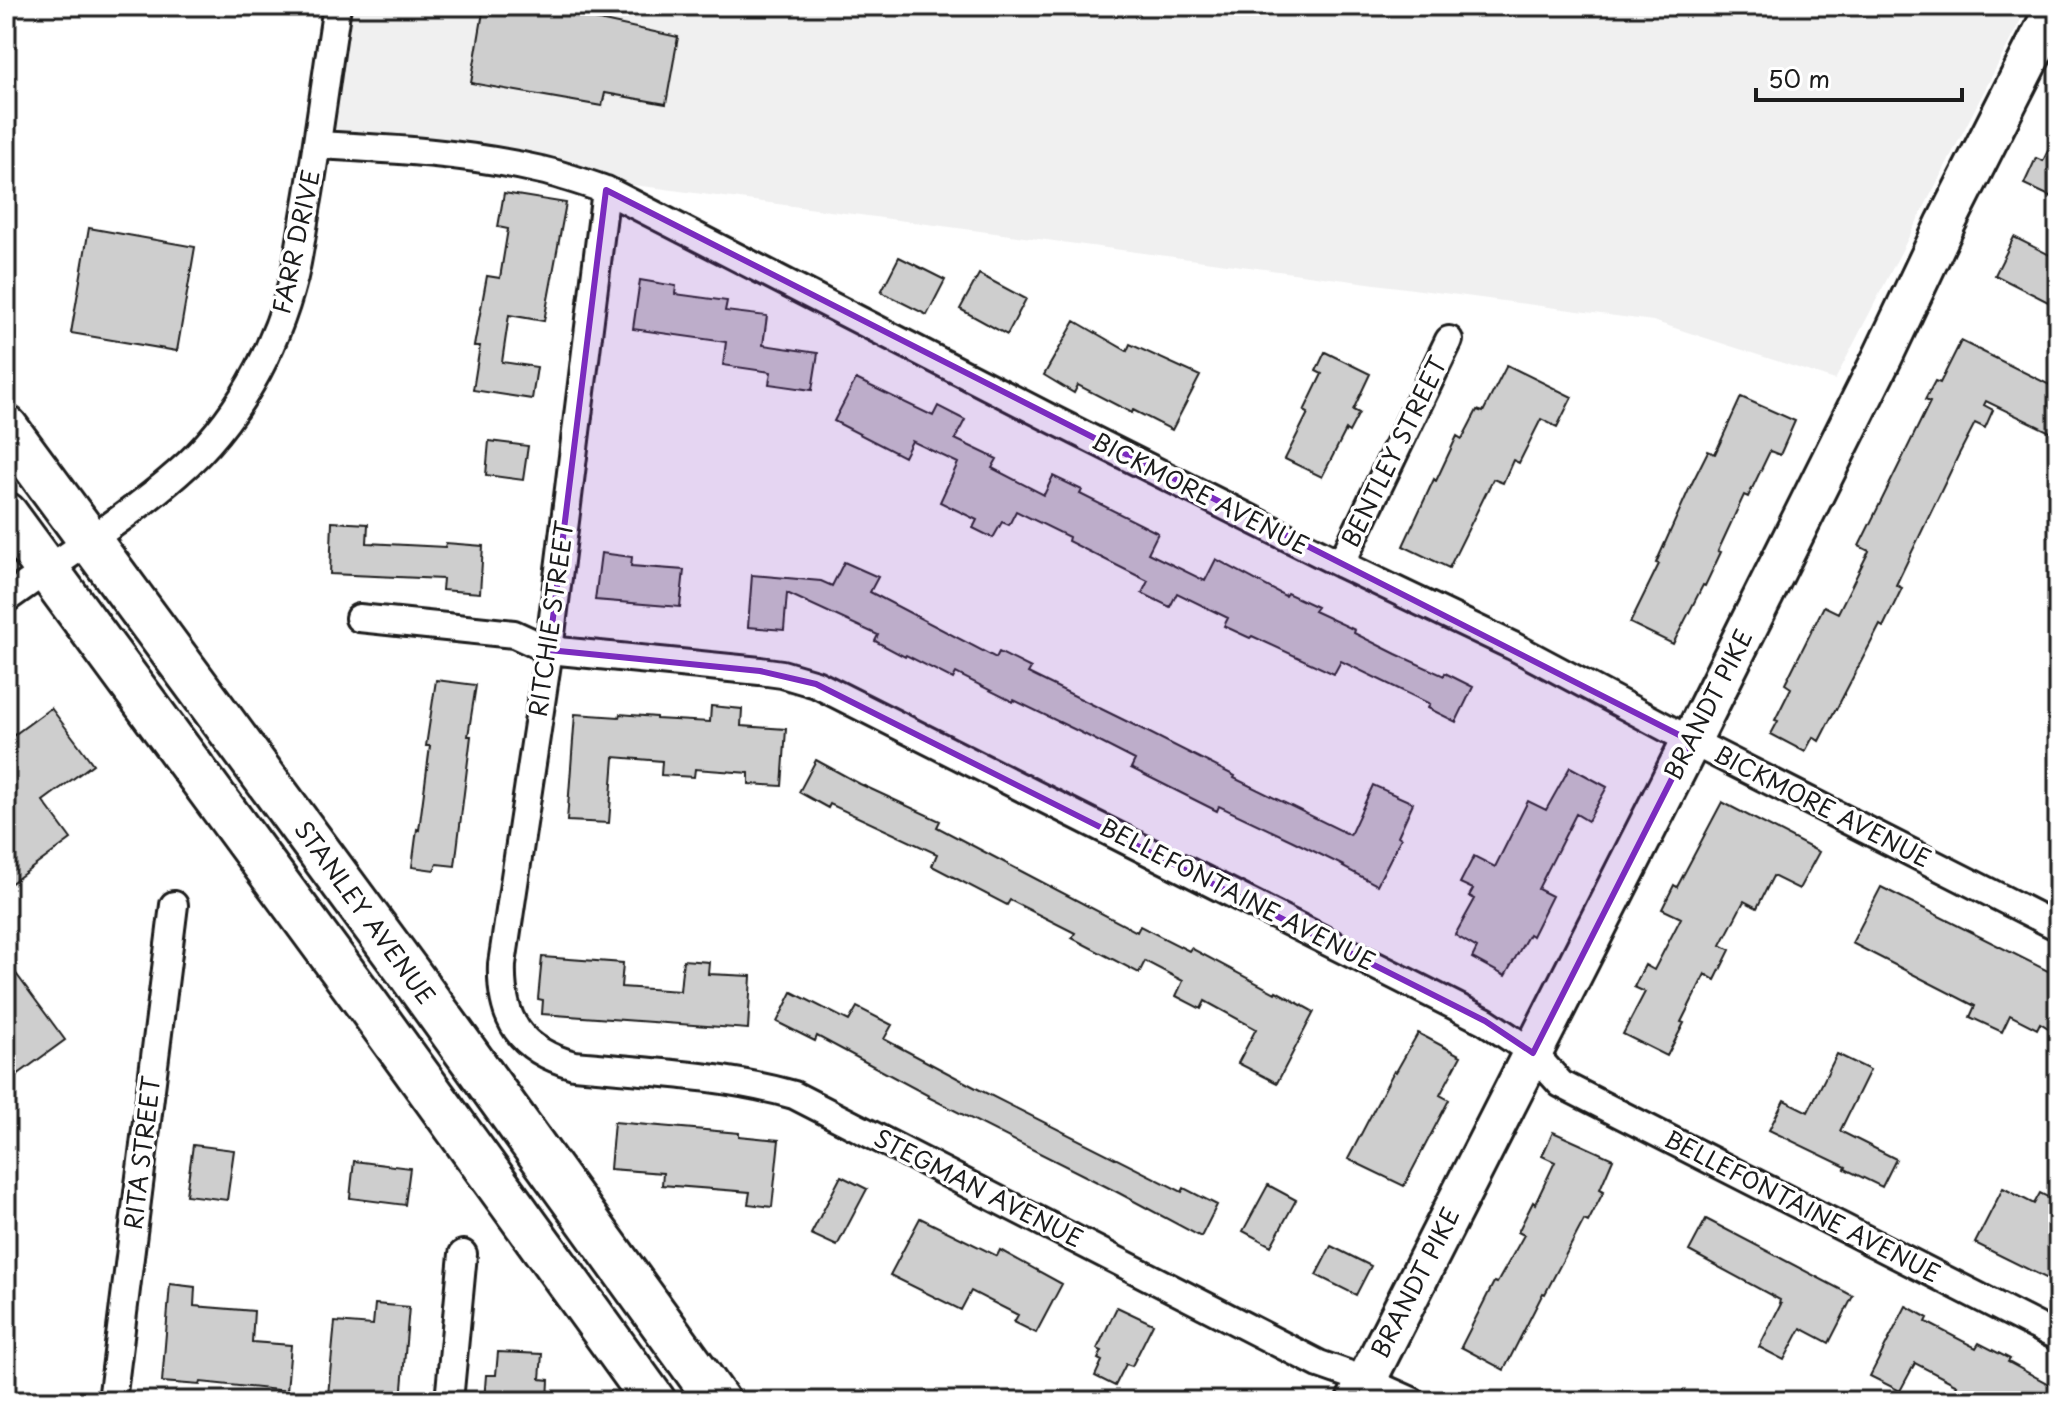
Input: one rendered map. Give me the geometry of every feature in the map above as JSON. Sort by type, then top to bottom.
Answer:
[{"type":"main road","name":"BRANDT PIKE","points":[[1360,1391],[1691,741],[2056,6]]},
{"type":"main road","name":"STANLEY AVENUE","points":[[6,427],[718,1401]]},
{"type":"main road","points":[[6,514],[654,1401]]},
{"type":"main road","points":[[624,1359],[632,1391],[628,1401]]},
{"type":"street","name":"FARR DRIVE","points":[[6,599],[179,473],[214,437],[264,361],[294,275],[337,6]]},
{"type":"street","name":"BICKMORE AVENUE","points":[[317,145],[463,157],[541,170],[606,190],[1032,409],[1341,564],[1513,646],[1691,741],[2058,927]]},
{"type":"street","name":"RITCHIE STREET","points":[[526,1040],[511,1021],[503,1001],[502,964],[549,650],[606,190]]},
{"type":"street","name":"BENTLEY STREET","points":[[1341,564],[1449,340]]},
{"type":"street","name":"BELLEFONTAINE AVENUE","points":[[359,618],[514,634],[549,650],[760,671],[816,684],[1485,1021],[1533,1053],[1561,1084],[2058,1337]]},
{"type":"street","name":"RITA STREET","points":[[112,1401],[174,905]]},
{"type":"street","name":"STEGMAN AVENUE","points":[[526,1040],[553,1059],[574,1065],[728,1080],[794,1095],[1319,1364],[1360,1391],[1412,1401]]},
{"type":"street","points":[[449,1401],[463,1254]]},
{"type":"highlighted area","points":[[606,190],[1691,741],[1533,1053],[1485,1021],[816,684],[760,671],[549,650]]},
{"type":"shaded area","points":[[341,6],[2028,6],[1835,380],[1653,321],[317,145]]},
{"type":"building","points":[[484,6],[587,6],[585,17],[678,37],[666,104],[605,93],[602,106],[471,83]]},
{"type":"building","points":[[2058,130],[2058,200],[2024,184],[2036,158],[2043,161]]},
{"type":"building","points":[[504,193],[566,203],[544,321],[509,315],[502,362],[537,367],[532,399],[473,390],[480,346],[474,346],[487,276],[500,278],[508,229],[498,227]]},
{"type":"building","points":[[89,228],[195,247],[177,351],[71,333]]},
{"type":"building","points":[[2014,237],[2058,259],[2058,307],[1995,275]]},
{"type":"building","points":[[899,257],[945,280],[927,315],[881,292]]},
{"type":"building","points":[[979,274],[1026,299],[1007,335],[960,309]]},
{"type":"building","points":[[640,280],[676,286],[675,294],[727,301],[725,311],[767,316],[763,345],[818,353],[812,390],[769,384],[771,372],[723,365],[726,342],[633,329]]},
{"type":"building","points":[[1075,321],[1127,351],[1130,344],[1200,376],[1172,430],[1078,385],[1074,393],[1044,375]]},
{"type":"building","points":[[1961,341],[2058,389],[2058,436],[1986,401],[1984,405],[1993,410],[1985,428],[1975,423],[1958,456],[1896,585],[1902,588],[1883,627],[1880,625],[1819,741],[1813,737],[1805,752],[1771,734],[1791,688],[1785,684],[1824,606],[1838,613],[1869,551],[1859,546],[1930,402],[1925,400],[1935,381],[1940,383]]},
{"type":"building","points":[[1325,352],[1370,374],[1353,410],[1359,413],[1349,432],[1346,430],[1322,477],[1285,459],[1308,413],[1304,411],[1322,374],[1316,371]]},
{"type":"building","points":[[1507,365],[1572,397],[1557,427],[1541,419],[1519,463],[1513,460],[1503,483],[1493,479],[1449,568],[1403,546],[1457,436],[1462,439],[1477,410],[1483,412]]},
{"type":"building","points":[[856,379],[933,416],[938,406],[965,420],[955,439],[997,459],[992,468],[1044,495],[1053,476],[1082,490],[1080,494],[1158,533],[1148,553],[1205,581],[1216,559],[1285,596],[1287,593],[1317,607],[1314,611],[1396,654],[1473,687],[1456,722],[1428,708],[1430,704],[1341,661],[1334,674],[1224,626],[1228,618],[1177,593],[1170,607],[1142,593],[1148,581],[1016,511],[1009,525],[1002,522],[993,538],[973,528],[977,520],[940,502],[958,463],[912,441],[904,457],[834,421]]},
{"type":"building","points":[[1741,397],[1795,421],[1780,455],[1770,451],[1748,497],[1744,495],[1705,586],[1673,644],[1630,623],[1659,564],[1656,563],[1691,485],[1708,451],[1715,454]]},
{"type":"building","points":[[489,441],[528,446],[523,480],[486,475]]},
{"type":"building","points":[[332,522],[368,524],[367,543],[483,546],[480,593],[442,590],[443,579],[330,574]]},
{"type":"building","points":[[601,553],[632,557],[631,566],[684,570],[680,607],[595,600]]},
{"type":"building","points":[[844,562],[878,577],[870,592],[996,658],[999,652],[1031,668],[1028,673],[1350,835],[1373,785],[1413,803],[1398,836],[1401,838],[1377,885],[1293,841],[1219,806],[1217,811],[1131,768],[1135,760],[1084,734],[956,673],[953,679],[905,657],[875,641],[878,635],[787,593],[784,630],[748,627],[752,575],[821,581],[832,586]]},
{"type":"building","points":[[436,680],[476,685],[455,866],[437,864],[434,870],[412,867],[430,746],[426,746]]},
{"type":"building","points":[[711,706],[742,709],[741,726],[786,729],[782,786],[749,784],[749,773],[695,769],[694,777],[661,775],[662,761],[614,757],[609,823],[567,821],[575,714],[619,717],[620,714],[710,722]]},
{"type":"building","points":[[51,708],[93,764],[43,801],[71,839],[6,887],[6,741]]},
{"type":"building","points":[[816,760],[940,821],[937,827],[1137,932],[1140,926],[1189,951],[1191,948],[1314,1012],[1277,1083],[1238,1063],[1256,1029],[1205,1001],[1201,1009],[1176,996],[1183,981],[1145,961],[1139,973],[1072,938],[1075,933],[1010,900],[1007,905],[932,866],[937,854],[830,804],[828,808],[799,792]]},
{"type":"building","points":[[1570,767],[1607,787],[1588,821],[1576,814],[1538,889],[1552,896],[1532,936],[1529,934],[1505,976],[1472,958],[1477,948],[1455,935],[1475,899],[1469,896],[1473,889],[1460,883],[1474,856],[1495,867],[1528,801],[1546,810]]},
{"type":"building","points":[[1722,802],[1819,852],[1799,889],[1773,876],[1757,908],[1744,901],[1721,945],[1730,950],[1715,980],[1705,974],[1667,1056],[1623,1034],[1645,992],[1634,987],[1645,965],[1654,970],[1681,918],[1662,909]]},
{"type":"building","points":[[1881,887],[2058,976],[2058,1013],[2050,1029],[2040,1023],[2037,1029],[2010,1015],[2002,1032],[1970,1017],[1975,1006],[1852,943]]},
{"type":"building","points":[[542,957],[623,963],[621,987],[680,991],[683,960],[709,962],[708,974],[751,976],[748,1029],[542,1014],[543,1000],[538,999]]},
{"type":"building","points":[[6,960],[65,1040],[6,1083]]},
{"type":"building","points":[[792,992],[849,1021],[857,1007],[892,1025],[884,1039],[1182,1192],[1184,1188],[1217,1205],[1201,1237],[928,1097],[817,1036],[815,1041],[777,1022]]},
{"type":"building","points":[[1418,1033],[1461,1056],[1440,1095],[1449,1100],[1404,1186],[1348,1159],[1394,1071]]},
{"type":"building","points":[[1837,1054],[1870,1070],[1840,1131],[1896,1159],[1882,1187],[1769,1130],[1784,1100],[1808,1112]]},
{"type":"building","points":[[614,1122],[739,1133],[739,1136],[779,1140],[772,1207],[748,1204],[750,1192],[662,1185],[663,1173],[610,1169]]},
{"type":"building","points":[[1553,1132],[1613,1159],[1600,1189],[1604,1191],[1588,1222],[1584,1220],[1504,1370],[1461,1347],[1494,1282],[1497,1283],[1524,1235],[1518,1232],[1555,1162],[1542,1156]]},
{"type":"building","points":[[193,1145],[234,1150],[227,1200],[186,1195]]},
{"type":"building","points":[[354,1161],[410,1168],[405,1205],[350,1198]]},
{"type":"building","points":[[841,1176],[867,1189],[837,1246],[811,1234]]},
{"type":"building","points":[[1268,1185],[1296,1200],[1271,1246],[1243,1231]]},
{"type":"building","points":[[2003,1188],[2034,1204],[2040,1193],[2058,1202],[2058,1284],[1975,1243]]},
{"type":"building","points":[[920,1218],[997,1256],[1000,1250],[1062,1284],[1036,1333],[1014,1322],[1018,1315],[971,1291],[961,1310],[890,1275]]},
{"type":"building","points":[[1706,1219],[1853,1296],[1829,1343],[1801,1328],[1784,1360],[1759,1347],[1781,1304],[1780,1300],[1689,1251]]},
{"type":"building","points":[[1331,1246],[1371,1266],[1356,1295],[1316,1275]]},
{"type":"building","points":[[170,1284],[195,1287],[194,1306],[254,1311],[252,1342],[291,1345],[287,1391],[201,1382],[200,1385],[162,1382]]},
{"type":"building","points":[[375,1304],[409,1307],[401,1400],[328,1395],[335,1322],[373,1325]]},
{"type":"building","points":[[1906,1306],[1928,1318],[1926,1322],[1976,1348],[1979,1343],[2058,1389],[2058,1401],[1948,1401],[1957,1385],[1915,1363],[1900,1391],[1870,1376]]},
{"type":"building","points":[[1117,1307],[1153,1324],[1132,1366],[1126,1364],[1115,1386],[1095,1376],[1102,1361],[1098,1359],[1102,1351],[1097,1349]]},
{"type":"building","points":[[498,1352],[542,1354],[540,1379],[549,1380],[548,1401],[484,1401],[486,1375],[496,1375]]}]
